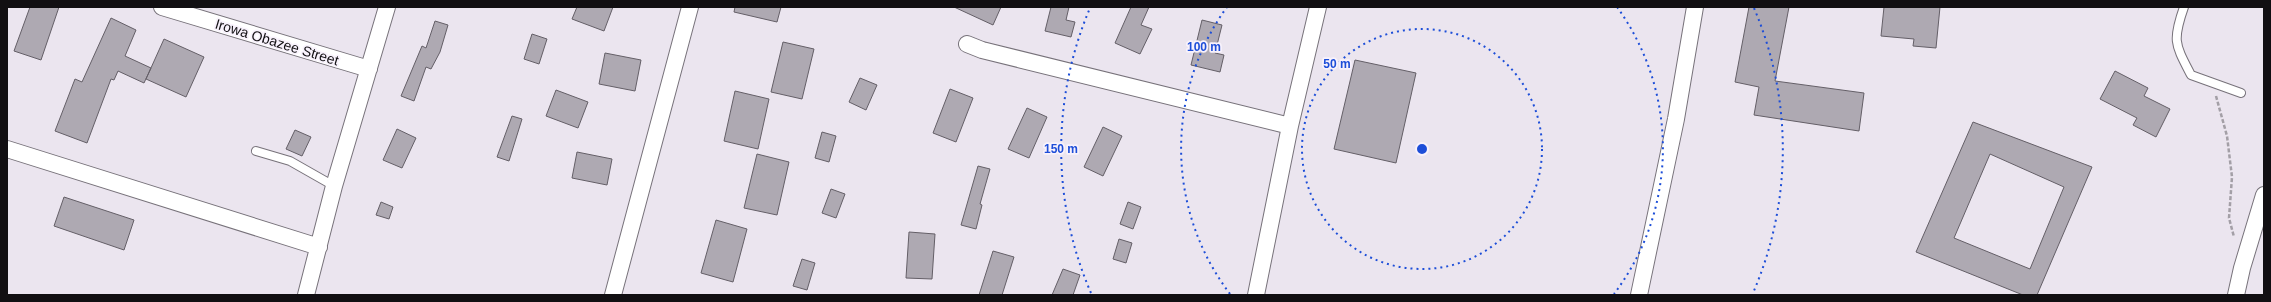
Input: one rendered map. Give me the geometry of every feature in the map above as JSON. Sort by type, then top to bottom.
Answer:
[{"type":"street","name":"Irowa Obazee Street","points":[[162,7],[369,69]]},
{"type":"street","points":[[306,295],[320,247],[334,186],[387,7]]},
{"type":"street","points":[[613,295],[690,7]]},
{"type":"street","points":[[1256,295],[1290,126],[1318,7]]},
{"type":"street","points":[[1639,295],[1676,119],[1695,7]]},
{"type":"street","points":[[966,44],[982,50],[1290,126]]},
{"type":"street","points":[[7,149],[320,247]]},
{"type":"street","points":[[2236,295],[2242,268],[2264,195]]},
{"type":"lane","points":[[2184,7],[2176,30],[2176,46],[2191,75],[2241,93]]},
{"type":"lane","points":[[256,151],[290,161],[334,186]]},
{"type":"path","points":[[2212,82],[2227,136],[2232,177],[2230,218],[2235,240]]},
{"type":"building","points":[[30,7],[59,7],[41,60],[14,51]]},
{"type":"building","points":[[577,7],[613,7],[604,31],[572,19]]},
{"type":"building","points":[[735,7],[781,7],[777,22],[734,12]]},
{"type":"building","points":[[954,7],[1001,7],[993,25]]},
{"type":"building","points":[[1051,7],[1069,7],[1066,20],[1075,22],[1071,37],[1045,31]]},
{"type":"building","points":[[1131,7],[1149,7],[1141,25],[1152,29],[1140,54],[1115,43]]},
{"type":"building","points":[[1749,7],[1789,7],[1775,81],[1864,93],[1859,131],[1754,115],[1759,87],[1735,82]]},
{"type":"building","points":[[1884,7],[1940,7],[1936,48],[1913,46],[1914,39],[1881,36]]},
{"type":"building","points":[[111,18],[136,30],[125,56],[151,68],[144,83],[118,71],[114,80],[111,79],[87,143],[55,131],[75,79],[82,82]]},
{"type":"building","points":[[1202,20],[1222,25],[1215,53],[1224,55],[1220,72],[1191,65]]},
{"type":"building","points":[[435,21],[448,25],[440,52],[431,69],[426,67],[414,101],[401,96],[422,46],[426,48]]},
{"type":"building","points":[[532,34],[547,39],[539,64],[524,59]]},
{"type":"building","points":[[164,39],[204,57],[186,97],[146,79]]},
{"type":"building","points":[[783,42],[814,49],[802,99],[771,92]]},
{"type":"building","points":[[605,53],[641,60],[635,91],[599,84]]},
{"type":"building","points":[[1355,60],[1416,73],[1396,163],[1334,149]]},
{"type":"building","points":[[2115,71],[2148,88],[2144,96],[2170,109],[2156,137],[2133,125],[2137,118],[2100,99]]},
{"type":"building","points":[[860,78],[877,85],[866,110],[849,102]]},
{"type":"building","points":[[950,89],[973,98],[956,142],[933,133]]},
{"type":"building","points":[[556,90],[588,102],[578,128],[546,116]]},
{"type":"building","points":[[735,91],[769,99],[758,149],[724,141]]},
{"type":"building","points":[[1027,108],[1047,117],[1029,158],[1008,149]]},
{"type":"building","points":[[512,116],[522,119],[509,161],[497,157]]},
{"type":"building","points":[[1973,122],[2092,167],[2037,295],[2023,295],[1916,252]],"holes":[[[1990,154],[2064,187],[2030,269],[1954,238]]]},
{"type":"building","points":[[1103,127],[1122,136],[1103,176],[1084,167]]},
{"type":"building","points":[[397,129],[416,138],[402,168],[383,160]]},
{"type":"building","points":[[295,130],[311,137],[302,156],[286,149]]},
{"type":"building","points":[[822,132],[836,136],[829,162],[815,158]]},
{"type":"building","points":[[577,152],[612,159],[607,185],[572,178]]},
{"type":"building","points":[[757,154],[789,162],[777,215],[744,208]]},
{"type":"building","points":[[978,166],[990,169],[980,204],[982,205],[976,229],[961,225]]},
{"type":"building","points":[[831,189],[845,194],[836,218],[822,213]]},
{"type":"building","points":[[64,197],[134,220],[124,250],[54,226]]},
{"type":"building","points":[[381,202],[393,207],[389,219],[376,215]]},
{"type":"building","points":[[1128,202],[1141,207],[1133,229],[1120,224]]},
{"type":"building","points":[[716,220],[747,229],[733,282],[701,273]]},
{"type":"building","points":[[909,232],[935,234],[932,279],[906,278]]},
{"type":"building","points":[[1119,239],[1132,243],[1126,263],[1113,259]]},
{"type":"building","points":[[993,251],[1014,257],[1002,295],[979,295]]},
{"type":"building","points":[[802,259],[815,263],[807,290],[793,286]]},
{"type":"building","points":[[1063,269],[1080,275],[1073,295],[1052,295]]}]
